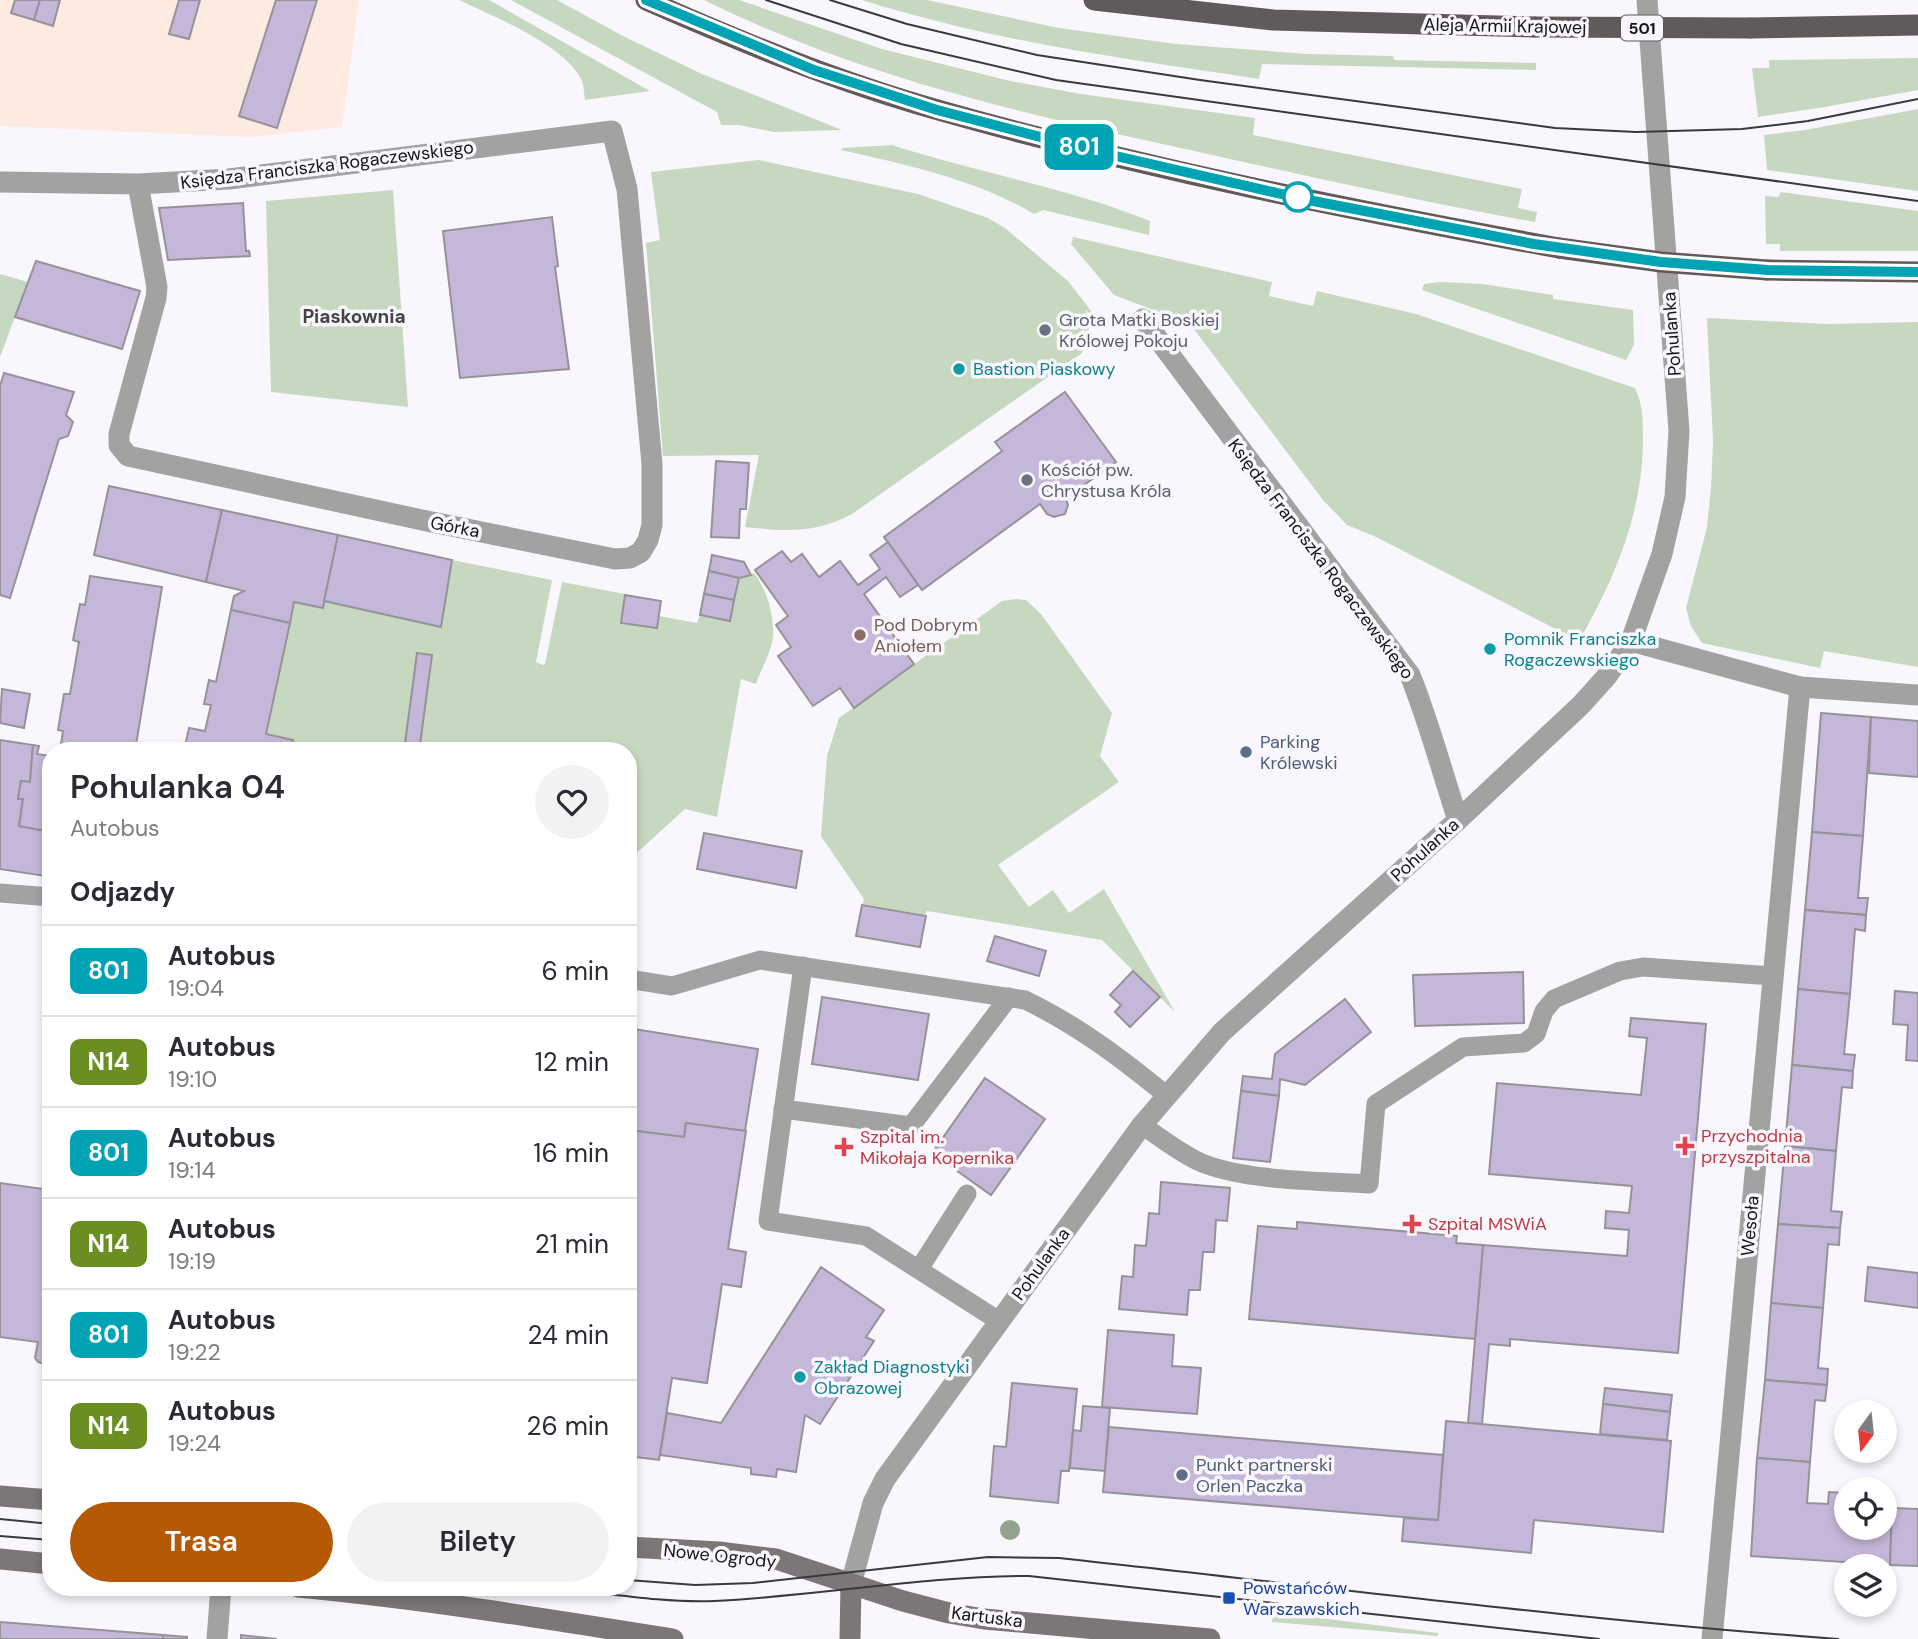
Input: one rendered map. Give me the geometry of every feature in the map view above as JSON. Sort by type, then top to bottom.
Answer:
[{"type":"main road","points":[[646,0],[814,70],[937,110],[1094,151],[1295,197],[1559,248],[1661,262],[1768,270],[1918,272]]},
{"type":"main road","name":"Aleja Armii Krajowej","points":[[1094,0],[1273,20],[1535,27],[1750,28],[1918,25]]},
{"type":"main road","points":[[0,1496],[42,1499]]},
{"type":"main road","name":"Nowe Ogrody","points":[[637,1547],[719,1552],[776,1559],[851,1584]]},
{"type":"main road","points":[[0,1559],[42,1563]]},
{"type":"main road","points":[[850,1639],[851,1584]]},
{"type":"main road","name":"Kartuska","points":[[851,1584],[915,1604],[984,1619],[1210,1639]]},
{"type":"main road","points":[[381,1596],[446,1603],[673,1639]]},
{"type":"street","name":"Pohulanka","points":[[851,1584],[873,1503],[885,1479],[1166,1095],[1222,1032],[1458,820],[1581,705],[1607,676],[1631,641],[1662,554],[1675,497],[1679,431],[1647,0]]},
{"type":"street","name":"Księdza Franciszka Rogaczewskiego","points":[[0,182],[138,184],[281,174],[612,131]]},
{"type":"street","name":"Górka","points":[[138,184],[157,287],[119,434],[119,445],[128,456],[435,523],[615,559],[629,558],[640,552],[648,540],[652,525],[652,464],[627,189],[612,131]]},
{"type":"street","name":"Księdza Franciszka Rogaczewskiego","points":[[1143,320],[1410,675],[1426,714],[1436,755],[1458,820]]},
{"type":"street","points":[[1631,641],[1800,687],[1918,695]]},
{"type":"street","name":"Wesoła","points":[[1712,1639],[1800,687]]},
{"type":"street","points":[[217,1639],[220,1596]]},
{"type":"lane","points":[[0,893],[42,896]]},
{"type":"lane","points":[[637,980],[672,986],[760,960],[1025,1000],[1061,1017],[1103,1044],[1166,1095]]},
{"type":"lane","points":[[803,966],[768,1220],[866,1236],[999,1321]]},
{"type":"lane","points":[[1142,1125],[1201,1162],[1228,1171],[1369,1184],[1376,1104],[1463,1046],[1524,1043],[1536,1034],[1544,1012],[1555,999],[1620,971],[1643,967],[1773,976]]},
{"type":"lane","points":[[783,1109],[911,1126],[1009,997]]},
{"type":"lane","points":[[919,1269],[967,1194]]},
{"type":"shaded area","points":[[0,0],[359,0],[342,127],[251,137],[0,126]]},
{"type":"green space","points":[[459,0],[489,0],[650,91],[585,100],[583,84],[576,70],[547,45]]},
{"type":"green space","points":[[511,0],[557,0],[702,74],[842,130],[774,132],[739,125],[721,125],[717,112]]},
{"type":"green space","points":[[704,0],[739,0],[882,49],[1010,81],[1081,94],[1255,118],[1253,135],[1522,189],[1518,208],[1537,212],[1535,222],[1325,180],[1009,108],[884,72],[823,51]]},
{"type":"green space","points":[[862,0],[927,0],[1059,28],[1176,44],[1307,54],[1393,56],[1394,60],[1536,63],[1536,70],[1262,64],[1259,79],[1009,38]]},
{"type":"green space","points":[[1918,58],[1918,90],[1758,117],[1752,68],[1769,68],[1769,60]]},
{"type":"green space","points":[[1918,109],[1918,191],[1767,170],[1764,135]]},
{"type":"green space","points":[[892,145],[1119,209],[1150,221],[1149,235],[1043,210],[1034,214],[964,182],[841,150]]},
{"type":"green space","points":[[759,160],[918,194],[988,218],[1005,228],[1068,281],[1102,325],[1099,327],[1086,310],[1089,328],[1082,353],[852,514],[825,525],[800,530],[745,527],[759,455],[663,456],[646,243],[660,240],[651,172]]},
{"type":"green space","points":[[393,190],[408,407],[271,392],[266,201]]},
{"type":"green space","points":[[1781,192],[1918,211],[1918,251],[1780,251],[1780,244],[1766,244],[1765,196],[1778,197]]},
{"type":"green space","points":[[1073,237],[1272,282],[1269,296],[1313,306],[1317,291],[1416,314],[1635,388],[1643,431],[1637,498],[1614,571],[1579,641],[1374,536],[1347,525],[1323,500],[1190,324],[1114,295],[1071,244]]},
{"type":"green space","points":[[0,274],[28,282],[0,357]]},
{"type":"green space","points":[[1424,284],[1483,284],[1553,295],[1553,299],[1633,310],[1634,345],[1626,360],[1422,290]]},
{"type":"green space","points":[[1707,318],[1827,324],[1918,322],[1918,667],[1824,651],[1820,668],[1702,643],[1691,626],[1686,608],[1707,527],[1711,488],[1713,442]]},
{"type":"green space","points":[[452,560],[552,580],[536,662],[543,665],[562,582],[661,601],[659,616],[697,623],[700,615],[730,621],[739,578],[754,573],[769,603],[773,636],[756,684],[741,679],[717,817],[685,809],[637,853],[637,742],[293,742],[266,734],[294,602],[322,608],[324,601],[441,627]]},
{"type":"green space","points":[[1026,600],[1041,614],[1112,713],[1100,756],[1119,782],[998,865],[1029,907],[1053,890],[1069,913],[1104,889],[1175,1012],[1102,940],[927,911],[925,915],[863,904],[864,899],[821,836],[827,756],[839,718],[1002,601]]},
{"type":"green space","points":[[1273,1612],[1438,1633],[1438,1636],[1272,1622]]},
{"type":"building","points":[[15,0],[40,0],[34,20],[11,13]]},
{"type":"building","points":[[40,0],[60,0],[53,26],[34,20]]},
{"type":"building","points":[[179,0],[200,0],[189,39],[169,34]]},
{"type":"building","points":[[276,0],[317,0],[277,128],[239,116]]},
{"type":"building","points":[[243,203],[246,251],[249,251],[250,256],[168,260],[159,208]]},
{"type":"building","points":[[552,217],[558,266],[555,267],[569,369],[460,378],[443,231]]},
{"type":"building","points":[[36,261],[140,291],[122,349],[15,317]]},
{"type":"building","points":[[4,373],[74,392],[66,415],[73,422],[68,436],[59,439],[10,598],[0,595],[0,386]]},
{"type":"building","name":"Kościół pw. Chrystusa Króla","points":[[1065,392],[1116,462],[1066,498],[1068,505],[1065,514],[1054,517],[1047,514],[1040,504],[922,590],[884,537],[1002,451],[995,442]]},
{"type":"building","points":[[716,461],[749,463],[746,509],[740,509],[739,538],[711,537]]},
{"type":"building","points":[[109,486],[222,510],[206,582],[94,555]]},
{"type":"building","points":[[222,510],[338,535],[323,608],[294,602],[290,623],[231,610],[234,596],[244,591],[206,582]]},
{"type":"building","points":[[338,535],[452,560],[441,627],[324,601]]},
{"type":"building","points":[[888,542],[918,585],[900,597],[886,577],[864,594],[914,664],[854,708],[840,688],[813,706],[778,656],[791,647],[776,625],[788,616],[755,570],[782,551],[791,562],[802,554],[819,577],[840,561],[858,585],[880,569],[870,555]]},
{"type":"building","points":[[712,555],[744,562],[751,575],[739,578],[709,571]]},
{"type":"building","points":[[709,571],[739,578],[734,600],[704,594]]},
{"type":"building","points":[[90,576],[162,587],[136,742],[61,742],[63,731],[58,730],[64,694],[70,694],[79,642],[73,640],[80,604],[85,605]]},
{"type":"building","points":[[704,594],[734,600],[730,621],[700,615]]},
{"type":"building","points":[[625,595],[661,601],[657,628],[621,623]]},
{"type":"building","points":[[231,610],[290,623],[266,734],[293,742],[186,742],[189,728],[205,731],[211,705],[204,704],[209,680],[216,682]]},
{"type":"building","points":[[417,653],[432,655],[420,742],[405,742]]},
{"type":"building","points":[[2,689],[30,694],[24,728],[0,723]]},
{"type":"building","points":[[1821,713],[1871,717],[1863,836],[1812,832]]},
{"type":"building","points":[[1871,717],[1918,721],[1918,777],[1869,773]]},
{"type":"building","points":[[0,740],[33,745],[30,782],[21,781],[18,799],[23,799],[19,826],[42,830],[42,876],[0,869]]},
{"type":"building","points":[[33,745],[39,746],[37,754],[42,755],[42,830],[19,826],[23,799],[18,799],[21,781],[30,782]]},
{"type":"building","points":[[1812,832],[1863,836],[1858,898],[1868,898],[1866,915],[1805,910]]},
{"type":"building","points":[[704,833],[802,851],[796,888],[697,869]]},
{"type":"building","points":[[862,905],[926,916],[920,947],[856,936]]},
{"type":"building","points":[[1805,910],[1866,915],[1865,931],[1855,929],[1850,994],[1798,989]]},
{"type":"building","points":[[995,936],[1046,951],[1039,976],[987,961]]},
{"type":"building","points":[[1133,971],[1160,997],[1130,1027],[1115,1012],[1121,1005],[1110,995]]},
{"type":"building","points":[[1523,972],[1524,1023],[1415,1026],[1413,975]]},
{"type":"building","points":[[1798,989],[1850,994],[1844,1054],[1855,1055],[1853,1071],[1792,1065]]},
{"type":"building","points":[[1895,991],[1918,993],[1918,1061],[1906,1060],[1908,1025],[1893,1024]]},
{"type":"building","points":[[822,997],[929,1014],[918,1080],[812,1064]]},
{"type":"building","points":[[1345,999],[1371,1032],[1305,1085],[1280,1079],[1279,1096],[1241,1091],[1243,1076],[1272,1079],[1275,1054]]},
{"type":"building","points":[[1631,1018],[1706,1024],[1678,1353],[1510,1339],[1510,1346],[1489,1344],[1482,1424],[1468,1423],[1483,1245],[1627,1256],[1629,1230],[1605,1228],[1606,1211],[1629,1213],[1632,1186],[1489,1174],[1497,1083],[1641,1095],[1647,1038],[1629,1036]]},
{"type":"building","points":[[637,1029],[758,1049],[745,1131],[686,1123],[684,1137],[637,1131]]},
{"type":"building","points":[[1792,1065],[1853,1071],[1852,1088],[1842,1087],[1836,1151],[1785,1146]]},
{"type":"building","points":[[985,1078],[1045,1119],[991,1195],[932,1153]]},
{"type":"building","points":[[1241,1091],[1279,1096],[1270,1162],[1233,1158]]},
{"type":"building","points":[[686,1123],[746,1131],[728,1249],[746,1252],[741,1287],[722,1284],[707,1383],[672,1378],[659,1460],[637,1457],[637,1131],[684,1137]]},
{"type":"building","points":[[1785,1146],[1836,1151],[1831,1211],[1842,1212],[1840,1228],[1778,1224]]},
{"type":"building","points":[[1161,1182],[1230,1188],[1227,1221],[1216,1220],[1214,1252],[1203,1252],[1200,1290],[1189,1290],[1187,1315],[1119,1309],[1122,1276],[1133,1277],[1135,1245],[1146,1246],[1149,1213],[1159,1214]]},
{"type":"building","points":[[0,1183],[42,1189],[42,1363],[35,1358],[38,1342],[0,1337]]},
{"type":"building","points":[[1297,1222],[1457,1236],[1456,1243],[1483,1245],[1475,1339],[1249,1319],[1258,1226],[1297,1229]]},
{"type":"building","points":[[1778,1224],[1840,1228],[1839,1245],[1828,1244],[1823,1308],[1771,1303]]},
{"type":"building","name":"Zakład Diagnostyki Obrazowej","points":[[821,1267],[884,1310],[866,1337],[874,1341],[820,1424],[805,1415],[796,1472],[777,1469],[776,1477],[751,1474],[751,1468],[660,1455],[667,1413],[721,1423]]},
{"type":"building","points":[[1868,1267],[1918,1273],[1918,1308],[1865,1301]]},
{"type":"building","points":[[1771,1303],[1823,1308],[1818,1368],[1828,1369],[1827,1385],[1765,1380]]},
{"type":"building","points":[[1108,1330],[1174,1335],[1172,1366],[1201,1368],[1197,1414],[1102,1407]]},
{"type":"building","points":[[1765,1380],[1827,1385],[1825,1401],[1815,1400],[1810,1462],[1757,1458]]},
{"type":"building","points":[[1012,1383],[1077,1389],[1069,1471],[1061,1471],[1058,1503],[990,1496],[994,1446],[1006,1447]]},
{"type":"building","points":[[1605,1388],[1672,1395],[1670,1412],[1603,1404]]},
{"type":"building","points":[[1603,1404],[1670,1412],[1667,1440],[1600,1434]]},
{"type":"building","points":[[1083,1406],[1110,1408],[1105,1471],[1070,1468],[1073,1430],[1081,1431]]},
{"type":"building","points":[[1446,1421],[1671,1441],[1663,1532],[1534,1520],[1531,1553],[1402,1541],[1404,1518],[1438,1520]]},
{"type":"building","points":[[1109,1427],[1443,1455],[1438,1520],[1103,1492]]},
{"type":"building","points":[[1757,1458],[1810,1462],[1807,1503],[1828,1504],[1829,1492],[1834,1492],[1834,1540],[1891,1540],[1890,1554],[1834,1554],[1834,1561],[1751,1556]]},
{"type":"building","points":[[1897,1508],[1918,1509],[1918,1566],[1897,1565],[1897,1554],[1890,1554],[1891,1540],[1897,1540]]},
{"type":"building","points":[[0,1622],[163,1635],[163,1639],[0,1639]]},
{"type":"building","points":[[163,1635],[187,1637],[187,1639],[163,1639]]},
{"type":"building","points":[[241,1635],[277,1639],[241,1639]]},
{"type":"tram line","points":[[766,0],[901,44],[1056,80],[1918,201]]},
{"type":"tram line","points":[[830,0],[907,24],[1037,55],[1555,128],[1636,132],[1742,129],[1808,121],[1918,99]]},
{"type":"tram line","points":[[0,1519],[42,1523]]},
{"type":"tram line","points":[[0,1536],[42,1539]]},
{"type":"tram line","points":[[637,1581],[695,1585],[753,1583],[988,1557],[1059,1558],[1546,1612],[1838,1639]]},
{"type":"tram line","points":[[626,1596],[714,1601],[950,1579],[1029,1576],[1599,1639]]},
{"type":"bus line","name":"801","points":[[646,0],[814,70],[937,110],[1094,151],[1308,200],[1534,244],[1661,262],[1768,270],[1918,272]]},
{"type":"place","name":"Grota Matki Boskiej Królowej Pokoju","points":[[1045,330]]},
{"type":"place","name":"Bastion Piaskowy","points":[[959,369]]},
{"type":"place","name":"Kościół pw. Chrystusa Króla","points":[[1027,480]]},
{"type":"place","name":"Pod Dobrym Aniołem","points":[[860,635]]},
{"type":"place","name":"Pomnik Franciszka Rogaczewskiego","points":[[1490,649]]},
{"type":"place","name":"Parking Królewski","points":[[1246,752]]},
{"type":"place","name":"Przychodnia przyszpitalna","points":[[1685,1146]]},
{"type":"place","name":"Szpital im. Mikołaja Kopernika","points":[[844,1147]]},
{"type":"place","name":"Szpital MSWiA","points":[[1412,1224]]},
{"type":"place","name":"Zakład Diagnostyki Obrazowej","points":[[800,1377]]},
{"type":"place","name":"Punkt partnerski Orlen Paczka","points":[[1182,1475]]},
{"type":"place","name":"Powstańców Warszawskich","points":[[1229,1598]]},
{"type":"district","name":"Piaskownia","points":[[354,316]]}]
